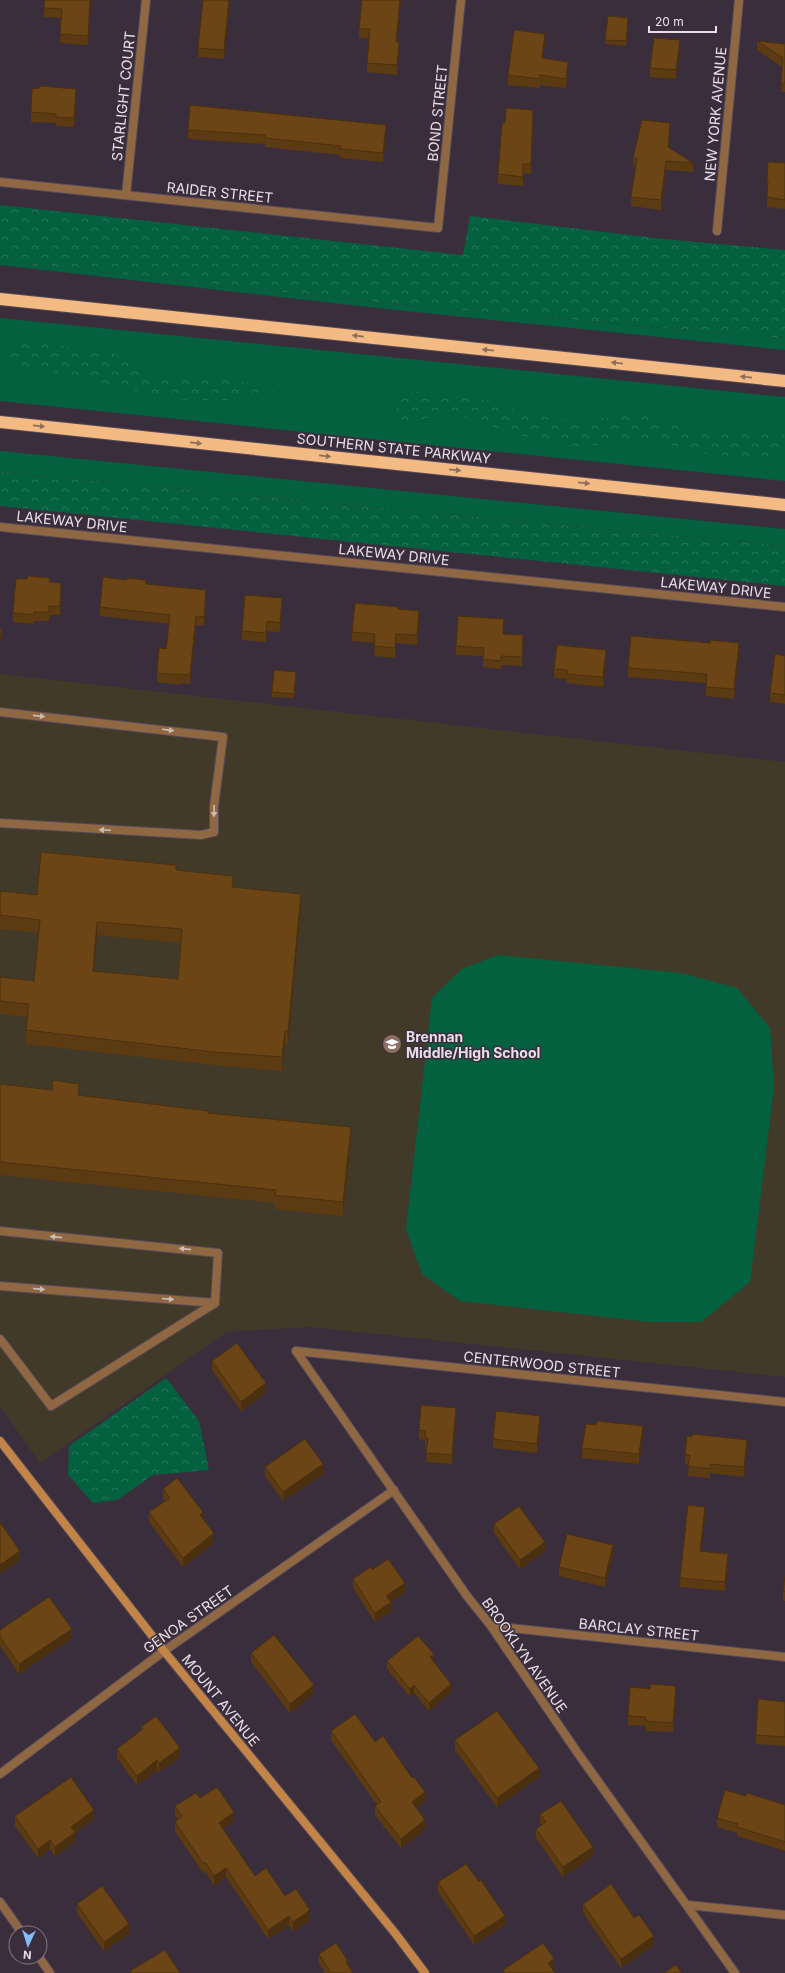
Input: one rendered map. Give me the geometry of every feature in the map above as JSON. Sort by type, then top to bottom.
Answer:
[{"type":"highway","points":[[0,299],[785,381]]},
{"type":"highway","name":"SOUTHERN STATE PARKWAY","points":[[0,422],[785,505]]},
{"type":"street","name":"STARLIGHT COURT","points":[[126,195],[146,0]]},
{"type":"street","name":"BOND STREET","points":[[438,228],[461,0]]},
{"type":"street","name":"NEW YORK AVENUE","points":[[717,231],[739,0]]},
{"type":"street","name":"RAIDER STREET","points":[[0,182],[438,228]]},
{"type":"street","name":"LAKEWAY DRIVE","points":[[0,527],[785,607]]},
{"type":"street","points":[[0,712],[223,737],[214,806],[214,832],[201,835],[0,822]]},
{"type":"street","points":[[0,1231],[218,1253],[215,1303]]},
{"type":"street","points":[[0,1286],[215,1303]]},
{"type":"street","points":[[0,1339],[52,1406],[215,1303]]},
{"type":"street","name":"CENTERWOOD STREET","points":[[296,1351],[785,1402]]},
{"type":"street","name":"BROOKLYN AVENUE","points":[[296,1351],[467,1596],[491,1626],[577,1752],[736,1973]]},
{"type":"street","name":"MOUNT AVENUE","points":[[0,1441],[164,1651],[395,1933],[424,1973]]},
{"type":"street","name":"GENOA STREET","points":[[0,1774],[164,1651],[394,1490]]},
{"type":"street","name":"BARCLAY STREET","points":[[491,1626],[785,1657]]},
{"type":"street","points":[[0,1902],[16,1925]]},
{"type":"street","points":[[688,1905],[785,1915]]},
{"type":"shaded area","name":"Brennan Middle/High School","points":[[0,674],[785,762],[785,1377],[310,1327],[227,1332],[40,1463],[0,1406]]},
{"type":"green space","points":[[0,205],[463,255],[470,216],[663,239],[785,250],[785,338],[412,306],[0,261]]},
{"type":"green space","points":[[0,261],[412,306],[785,338],[785,350],[368,307],[0,265]]},
{"type":"green space","points":[[0,318],[785,397],[785,481],[0,401]]},
{"type":"green space","points":[[26,341],[111,352],[156,376],[219,374],[281,394],[217,401],[171,399],[87,379],[1,362]]},
{"type":"green space","points":[[405,391],[467,394],[529,415],[581,421],[643,414],[697,430],[776,430],[785,436],[785,449],[777,451],[762,460],[702,453],[647,439],[576,447],[519,435],[452,413],[389,426]]},
{"type":"green space","points":[[0,451],[785,529],[785,546],[0,472]]},
{"type":"green space","points":[[0,472],[785,546],[785,586],[0,506]]},
{"type":"green space","points":[[498,955],[681,973],[737,988],[770,1028],[774,1087],[750,1282],[701,1322],[650,1322],[460,1301],[422,1274],[406,1229],[432,998],[462,969]]},
{"type":"green space","points":[[166,1378],[199,1421],[209,1470],[153,1475],[117,1500],[93,1503],[68,1475],[69,1446]]},
{"type":"building","points":[[45,0],[90,0],[88,36],[60,34],[62,9],[44,8]]},
{"type":"building","points":[[203,0],[229,0],[224,50],[198,48]]},
{"type":"building","points":[[362,0],[400,0],[396,42],[399,42],[397,65],[367,63],[370,29],[359,29]]},
{"type":"building","points":[[608,16],[628,18],[626,41],[605,40]]},
{"type":"building","points":[[514,30],[545,34],[542,58],[568,62],[566,79],[540,75],[540,79],[508,75]]},
{"type":"building","points":[[654,38],[680,40],[676,70],[650,68]]},
{"type":"building","points":[[757,41],[785,44],[785,83],[781,83],[783,58]]},
{"type":"building","points":[[40,86],[76,89],[74,118],[56,117],[56,114],[31,112],[32,89],[39,88]]},
{"type":"building","points":[[190,105],[386,125],[383,153],[340,149],[341,146],[265,138],[265,135],[188,130]]},
{"type":"building","points":[[506,108],[533,110],[531,164],[523,164],[523,177],[498,174],[502,123],[505,123]]},
{"type":"building","points":[[642,120],[670,123],[668,147],[693,163],[666,161],[661,200],[631,197],[637,158],[633,158]]},
{"type":"building","points":[[768,162],[785,163],[785,200],[767,197]]},
{"type":"building","points":[[28,576],[50,578],[49,582],[61,583],[60,606],[49,606],[49,612],[34,612],[34,615],[13,613],[16,579],[27,579]]},
{"type":"building","points":[[103,577],[127,580],[127,578],[146,580],[146,584],[206,590],[204,617],[196,616],[190,675],[157,673],[159,648],[166,649],[170,615],[100,607]]},
{"type":"building","points":[[245,595],[282,598],[280,623],[267,621],[266,633],[242,631]]},
{"type":"building","points":[[355,603],[398,607],[398,609],[419,611],[417,635],[396,634],[395,648],[374,646],[375,634],[352,632]]},
{"type":"building","points":[[458,616],[504,619],[503,634],[523,635],[522,657],[501,656],[501,661],[483,659],[484,648],[456,646]]},
{"type":"building","points":[[0,629],[2,629],[0,641]]},
{"type":"building","points":[[631,636],[710,643],[710,640],[739,643],[734,689],[706,687],[707,674],[628,668]]},
{"type":"building","points":[[557,645],[606,650],[603,677],[567,674],[567,670],[554,669]]},
{"type":"building","points":[[775,654],[785,656],[785,695],[770,693]]},
{"type":"building","points":[[274,670],[296,672],[294,694],[272,692]]},
{"type":"building","points":[[41,852],[176,865],[176,870],[233,876],[232,887],[301,894],[288,1031],[285,1031],[282,1057],[214,1052],[26,1030],[29,1004],[0,1001],[0,977],[34,981],[40,920],[0,915],[0,891],[37,895]],"holes":[[[97,922],[182,929],[178,979],[93,971]]]},
{"type":"building","points":[[53,1080],[79,1084],[78,1095],[208,1111],[208,1113],[351,1127],[343,1202],[275,1195],[276,1190],[0,1162],[0,1084],[52,1090]]},
{"type":"building","points":[[237,1343],[266,1383],[241,1402],[212,1361]]},
{"type":"building","points":[[421,1405],[456,1408],[452,1455],[426,1453],[428,1438],[425,1438],[425,1431],[419,1430]]},
{"type":"building","points":[[496,1411],[540,1416],[537,1444],[493,1439]]},
{"type":"building","points":[[597,1421],[643,1426],[639,1454],[582,1448],[586,1424],[596,1425]]},
{"type":"building","points":[[692,1434],[747,1440],[744,1467],[710,1464],[710,1469],[688,1466],[690,1455],[685,1455],[687,1436],[692,1437]]},
{"type":"building","points":[[305,1439],[323,1464],[283,1492],[265,1467]]},
{"type":"building","points":[[177,1478],[203,1512],[200,1515],[214,1533],[183,1558],[149,1512],[170,1498],[163,1489]]},
{"type":"building","points":[[688,1505],[705,1507],[700,1551],[728,1554],[725,1582],[680,1578]]},
{"type":"building","points":[[519,1506],[545,1542],[520,1560],[494,1524]]},
{"type":"building","points":[[0,1522],[20,1551],[0,1565]]},
{"type":"building","points":[[567,1534],[613,1545],[605,1578],[559,1567]]},
{"type":"building","points":[[388,1559],[405,1583],[386,1596],[391,1602],[375,1613],[353,1579],[371,1567],[372,1570]]},
{"type":"building","points":[[785,1576],[785,1592],[783,1591]]},
{"type":"building","points":[[49,1597],[72,1629],[19,1664],[0,1637],[0,1630]]},
{"type":"building","points":[[274,1635],[314,1685],[290,1704],[251,1653]]},
{"type":"building","points":[[418,1636],[434,1654],[430,1657],[451,1684],[429,1703],[414,1685],[410,1689],[387,1661]]},
{"type":"building","points":[[651,1684],[676,1686],[673,1723],[646,1721],[646,1717],[628,1716],[630,1687],[650,1689]]},
{"type":"building","points":[[758,1699],[785,1702],[785,1737],[756,1735]]},
{"type":"building","points":[[497,1711],[539,1768],[497,1798],[455,1740]]},
{"type":"building","points":[[355,1714],[375,1742],[383,1736],[412,1778],[414,1777],[425,1792],[412,1802],[425,1820],[401,1839],[375,1806],[381,1802],[331,1731]]},
{"type":"building","points":[[156,1716],[180,1748],[159,1763],[157,1760],[137,1776],[117,1749],[143,1729],[141,1727]]},
{"type":"building","points":[[71,1777],[94,1810],[71,1827],[75,1832],[55,1847],[50,1840],[38,1849],[15,1816]]},
{"type":"building","points":[[217,1787],[234,1812],[219,1823],[255,1876],[266,1868],[285,1896],[296,1889],[310,1910],[293,1922],[289,1916],[268,1930],[226,1868],[214,1876],[206,1863],[203,1863],[175,1822],[182,1816],[175,1806],[196,1793],[200,1798]]},
{"type":"building","points":[[725,1790],[746,1796],[747,1793],[785,1805],[785,1842],[737,1827],[738,1824],[717,1818]]},
{"type":"building","points":[[561,1801],[593,1847],[563,1867],[536,1829],[546,1822],[540,1814]]},
{"type":"building","points":[[466,1864],[479,1882],[481,1880],[505,1916],[474,1936],[438,1882]]},
{"type":"building","points":[[611,1884],[634,1918],[639,1915],[654,1936],[621,1959],[583,1904]]},
{"type":"building","points":[[102,1886],[129,1924],[104,1942],[77,1904]]},
{"type":"building","points":[[336,1943],[348,1961],[346,1962],[353,1973],[331,1973],[319,1954]]},
{"type":"building","points":[[543,1943],[554,1959],[548,1963],[555,1973],[505,1973],[503,1970]]},
{"type":"building","points":[[165,1950],[180,1973],[132,1973],[130,1971]]},
{"type":"building","points":[[676,1965],[682,1973],[664,1973]]},
{"type":"place","name":"Brennan Middle/High School","points":[[392,1044]]}]
